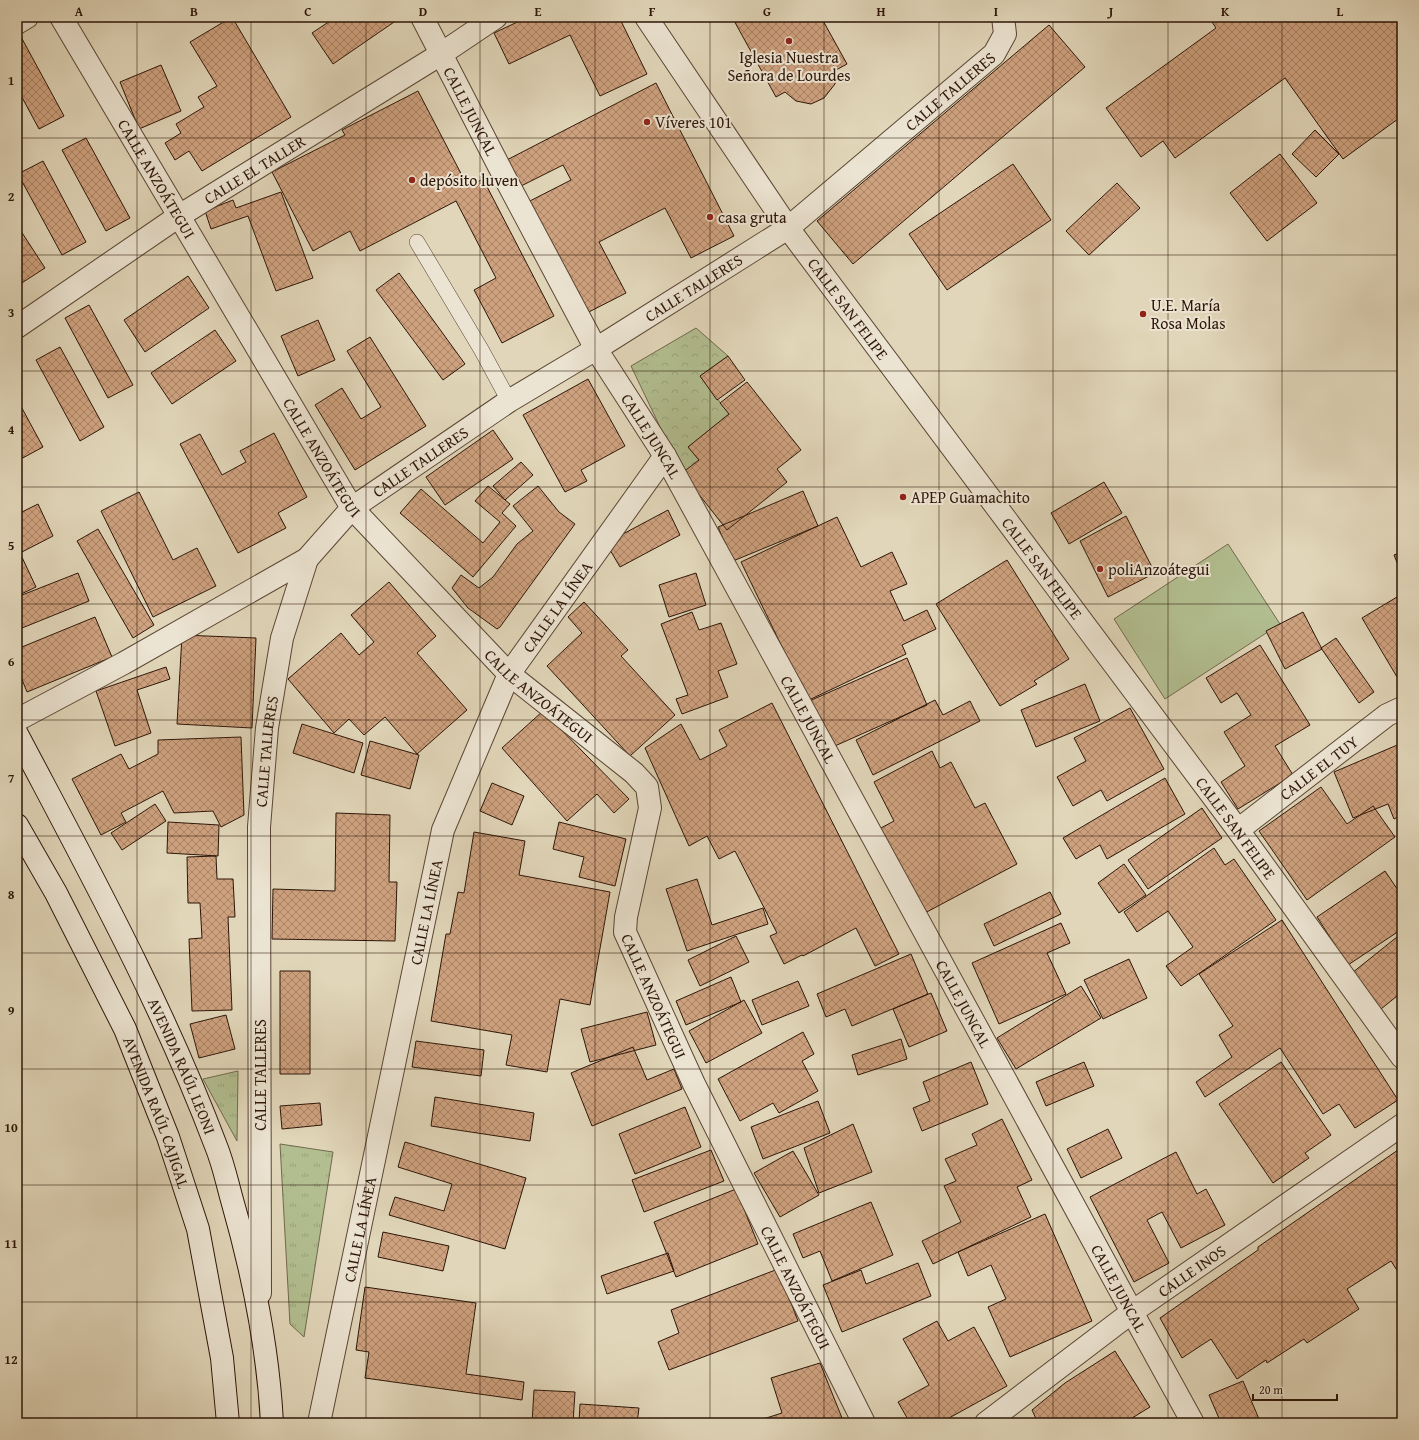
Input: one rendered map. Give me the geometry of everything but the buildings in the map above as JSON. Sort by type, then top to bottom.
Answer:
[{"type":"street","points":[[17,23],[27,17]]},
{"type":"street","name":"CALLE ANZOÁTEGUI","points":[[61,17],[352,508],[508,674],[634,773],[647,788],[650,808],[626,917],[625,932],[694,1084],[864,1423]]},
{"type":"street","name":"CALLE JUNCAL","points":[[422,17],[440,54],[596,349],[665,456],[1194,1423]]},
{"type":"street","name":"CALLE EL TALLER","points":[[17,327],[179,216],[440,54],[496,17]]},
{"type":"street","name":"CALLE SAN FELIPE","points":[[646,17],[788,228],[1238,830],[1402,1057]]},
{"type":"street","name":"CALLE TALLERES","points":[[260,1317],[259,827],[267,728],[282,638],[307,559],[352,508],[509,401],[596,349],[788,228],[994,54],[1005,34],[1003,17]]},
{"type":"street","name":"CALLE LA LÍNEA","points":[[319,1423],[443,830],[508,674],[665,456]]},
{"type":"street","points":[[17,720],[130,659],[307,559]]},
{"type":"street","name":"CALLE EL TUY","points":[[1238,830],[1387,715],[1402,708]]},
{"type":"street","name":"AVENIDA RAÚL LEONI","points":[[17,734],[106,903],[173,1040],[217,1148],[244,1241],[260,1317],[272,1423]]},
{"type":"street","name":"AVENIDA RAÚL CAJIGAL","points":[[17,825],[56,893],[125,1029],[168,1137],[198,1229],[222,1358],[228,1423]]},
{"type":"street","name":"CALLE INOS","points":[[986,1423],[1132,1312],[1402,1125]]},
{"type":"lane","points":[[418,242],[482,351],[509,401]]},
{"type":"green space","points":[[696,328],[728,356],[700,376],[729,414],[688,447],[699,460],[682,473],[631,366]]},
{"type":"green space","points":[[1228,544],[1280,624],[1165,699],[1114,619]]},
{"type":"green space","points":[[238,1071],[237,1141],[203,1079]]},
{"type":"green space","points":[[280,1144],[333,1152],[304,1337],[290,1324]]},
{"type":"place","name":"Iglesia Nuestra Señora de Lourdes","points":[[789,41]]},
{"type":"place","name":"Víveres 101","points":[[647,122]]},
{"type":"place","name":"depósito luven","points":[[412,180]]},
{"type":"place","name":"casa gruta","points":[[710,217]]},
{"type":"place","name":"U.E. María Rosa Molas","points":[[1143,314]]},
{"type":"place","name":"APEP Guamachito","points":[[903,497]]},
{"type":"place","name":"poliAnzoátegui","points":[[1100,569]]}]
